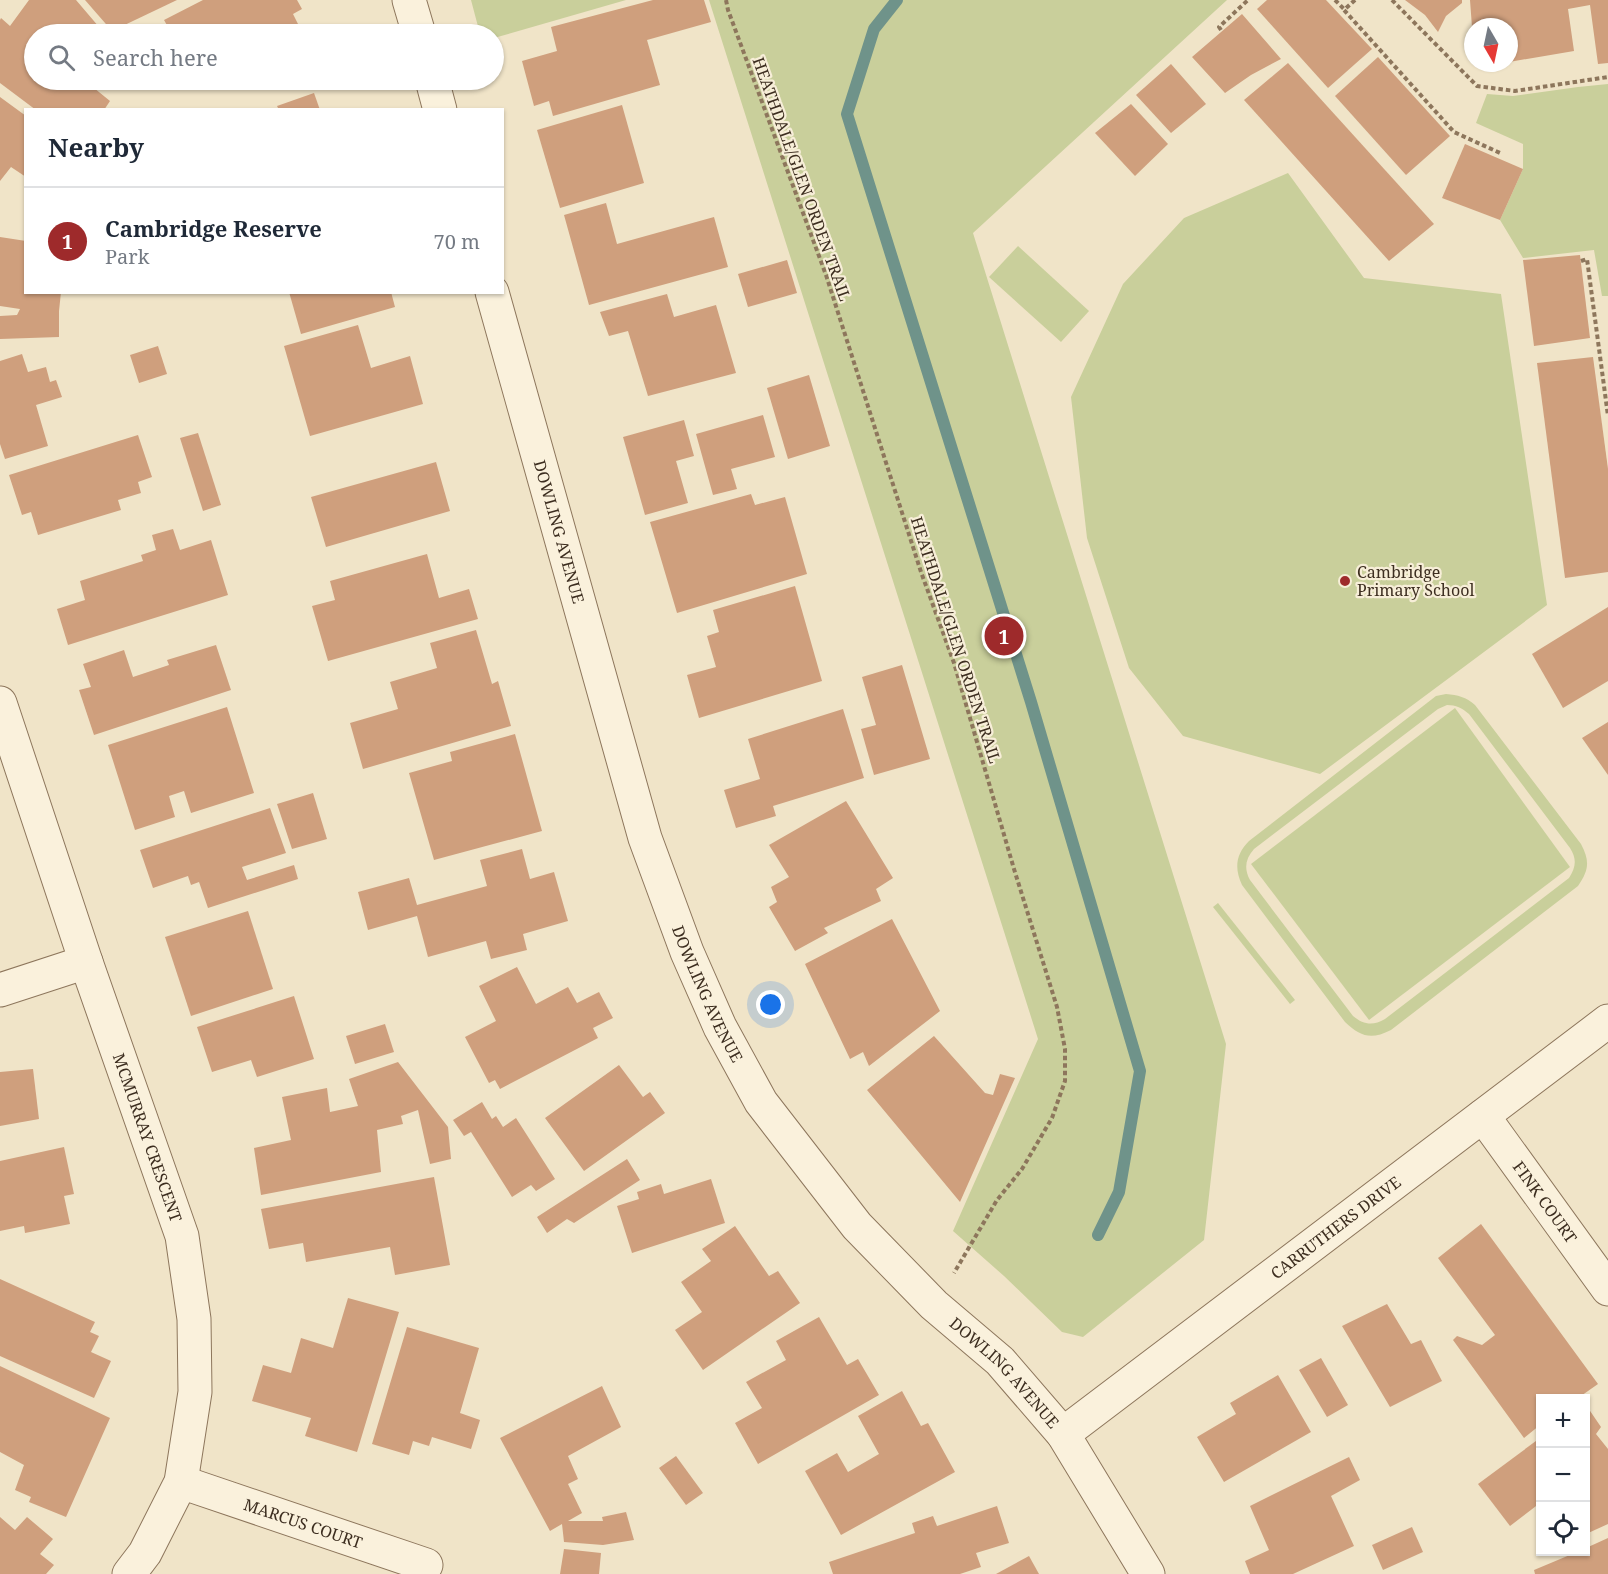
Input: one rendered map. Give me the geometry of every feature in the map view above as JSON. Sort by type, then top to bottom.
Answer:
[{"type":"street","points":[[409,0],[416,24]]},
{"type":"street","points":[[435,90],[440,108]]},
{"type":"street","name":"DOWLING AVENUE","points":[[493,294],[645,838],[687,952],[720,1027],[761,1102],[857,1226],[934,1305],[1000,1360],[1063,1434],[1149,1574]]},
{"type":"street","name":"MCMURRAY CRESCENT","points":[[0,703],[86,962],[182,1236],[194,1319],[195,1392],[181,1482],[145,1552],[129,1574]]},
{"type":"street","points":[[0,990],[86,962]]},
{"type":"street","name":"CARRUTHERS DRIVE","points":[[1063,1434],[1608,1021]]},
{"type":"street","name":"FINK COURT","points":[[1483,1116],[1608,1289]]},
{"type":"street","name":"MARCUS COURT","points":[[181,1482],[426,1565]]},
{"type":"path","name":"HEATHDALE/GLEN ORDEN TRAIL","points":[[726,0],[826,274],[921,572],[954,663],[1057,1007],[1065,1049],[1065,1081],[1052,1118],[1022,1169],[998,1200],[934,1305]]},
{"type":"path","points":[[1221,30],[1219,27],[1248,0]]},
{"type":"path","points":[[1335,0],[1454,132],[1500,153]]},
{"type":"path","points":[[1345,10],[1355,0]]},
{"type":"path","points":[[1392,0],[1477,86],[1515,91],[1608,77]]},
{"type":"path","points":[[1581,261],[1587,259],[1608,416]]},
{"type":"green space","points":[[471,0],[626,0],[504,35],[504,24],[477,24]]},
{"type":"green space","points":[[709,0],[1227,0],[973,233],[1226,1044],[1204,1240],[1083,1337],[1062,1332],[953,1231],[1038,1039]]},
{"type":"green space","points":[[1608,84],[1608,296],[1602,296],[1594,250],[1523,258],[1500,220],[1523,169],[1523,144],[1476,123],[1487,94],[1513,96]]},
{"type":"green space","points":[[1288,173],[1364,278],[1501,294],[1547,605],[1320,774],[1183,736],[1129,668],[1087,538],[1071,397],[1123,284],[1184,218]]},
{"type":"green space","points":[[1018,246],[1089,311],[1061,342],[989,277]]},
{"type":"green space","points":[[1446,694],[1458,696],[1475,705],[1581,844],[1586,855],[1586,870],[1578,886],[1391,1030],[1372,1036],[1361,1034],[1345,1022],[1242,885],[1237,867],[1239,856],[1249,841],[1436,696]],"holes":[[[1450,705],[1459,707],[1469,714],[1570,848],[1575,859],[1574,867],[1569,878],[1385,1019],[1373,1024],[1365,1023],[1353,1016],[1250,880],[1246,868],[1247,860],[1254,849],[1438,709]]]},
{"type":"green space","points":[[1455,708],[1570,867],[1369,1020],[1251,864]]},
{"type":"green space","points":[[1218,903],[1295,1000],[1290,1004],[1213,907]]},
{"type":"building","points":[[29,0],[76,0],[96,24],[24,24],[24,90],[96,90],[110,101],[105,108],[33,108],[0,83],[1,18],[10,26]]},
{"type":"building","points":[[85,0],[177,0],[127,24],[106,24]]},
{"type":"building","points":[[203,0],[297,0],[302,9],[293,14],[298,24],[166,24],[164,20]]},
{"type":"building","points":[[653,0],[704,0],[711,22],[647,40],[660,85],[553,116],[549,101],[534,106],[522,61],[557,51],[551,27]]},
{"type":"building","points":[[1267,0],[1326,0],[1372,49],[1328,88],[1257,9]]},
{"type":"building","points":[[1405,0],[1462,0],[1462,3],[1446,16],[1438,32],[1425,15]]},
{"type":"building","points":[[1470,0],[1608,0],[1608,63],[1598,64],[1590,5],[1568,9],[1574,51],[1518,60],[1518,18],[1471,18]]},
{"type":"building","points":[[1242,14],[1281,59],[1251,75],[1225,93],[1192,57]]},
{"type":"building","points":[[1378,57],[1450,136],[1406,175],[1335,96]]},
{"type":"building","points":[[1288,63],[1434,224],[1389,261],[1244,100]]},
{"type":"building","points":[[1171,64],[1206,104],[1171,133],[1136,95]]},
{"type":"building","points":[[314,93],[319,108],[278,108],[277,106]]},
{"type":"building","points":[[0,97],[24,115],[24,176],[11,167],[0,181]]},
{"type":"building","points":[[1131,104],[1168,144],[1135,176],[1095,133]]},
{"type":"building","points":[[622,105],[644,183],[560,208],[537,130]]},
{"type":"building","points":[[1465,144],[1523,169],[1500,220],[1442,198]]},
{"type":"building","points":[[606,203],[617,244],[714,217],[728,267],[589,305],[564,215]]},
{"type":"building","points":[[0,237],[24,241],[24,294],[61,294],[59,337],[0,339],[0,316],[17,315],[20,309],[0,306]]},
{"type":"building","points":[[1580,255],[1590,338],[1534,346],[1523,260]]},
{"type":"building","points":[[787,260],[797,293],[748,307],[738,274]]},
{"type":"building","points":[[290,294],[392,294],[395,307],[301,334]]},
{"type":"building","points":[[667,294],[674,317],[716,305],[736,373],[648,396],[628,331],[609,336],[600,312]]},
{"type":"building","points":[[358,325],[371,368],[410,356],[423,404],[310,436],[284,346]]},
{"type":"building","points":[[158,346],[167,374],[139,383],[130,355]]},
{"type":"building","points":[[22,354],[28,372],[46,367],[50,382],[56,380],[62,397],[36,405],[48,446],[5,459],[0,444],[0,361]]},
{"type":"building","points":[[1593,357],[1608,469],[1608,572],[1565,578],[1537,363]]},
{"type":"building","points":[[809,375],[830,446],[788,459],[767,388]]},
{"type":"building","points":[[763,415],[775,457],[731,469],[737,489],[713,495],[696,434]]},
{"type":"building","points":[[684,420],[694,456],[676,461],[688,503],[645,515],[623,437]]},
{"type":"building","points":[[198,433],[221,505],[203,511],[180,438]]},
{"type":"building","points":[[138,435],[152,477],[138,482],[141,493],[118,500],[121,510],[38,535],[31,512],[22,515],[9,475]]},
{"type":"building","points":[[436,462],[450,511],[326,547],[311,497]]},
{"type":"building","points":[[751,494],[755,505],[785,497],[807,574],[677,613],[650,522]]},
{"type":"building","points":[[173,529],[180,550],[211,540],[228,595],[68,645],[57,609],[85,600],[80,581],[143,561],[141,555],[156,550],[152,535]]},
{"type":"building","points":[[427,554],[439,598],[469,589],[478,619],[328,661],[312,606],[335,600],[330,581]]},
{"type":"building","points":[[795,586],[822,681],[699,718],[687,675],[716,667],[707,636],[719,632],[713,610]]},
{"type":"building","points":[[1608,607],[1608,681],[1563,708],[1532,654]]},
{"type":"building","points":[[476,630],[492,684],[498,681],[511,726],[363,769],[350,723],[398,709],[390,682],[437,668],[430,643]]},
{"type":"building","points":[[216,645],[231,690],[94,735],[79,690],[91,687],[83,664],[124,650],[133,677],[169,665],[167,660]]},
{"type":"building","points":[[902,665],[930,759],[874,775],[861,729],[876,725],[862,677]]},
{"type":"building","points":[[227,707],[254,793],[191,813],[184,791],[169,796],[175,817],[135,830],[108,745]]},
{"type":"building","points":[[843,709],[864,778],[773,806],[776,816],[736,828],[724,790],[760,779],[748,739]]},
{"type":"building","points":[[1608,722],[1608,775],[1582,738]]},
{"type":"building","points":[[515,734],[542,831],[434,860],[409,773],[452,761],[450,752]]},
{"type":"building","points":[[313,793],[327,839],[292,849],[277,804]]},
{"type":"building","points":[[846,801],[893,878],[876,889],[881,901],[824,928],[828,933],[795,951],[769,907],[777,902],[771,887],[789,877],[769,845]]},
{"type":"building","points":[[270,808],[286,853],[242,867],[247,880],[294,865],[298,879],[208,908],[199,882],[191,885],[188,876],[153,888],[140,850]]},
{"type":"building","points":[[522,849],[530,879],[554,872],[568,921],[523,934],[527,950],[491,959],[486,941],[428,957],[417,916],[368,930],[358,892],[409,878],[417,905],[487,886],[480,860]]},
{"type":"building","points":[[248,911],[273,989],[191,1016],[165,937]]},
{"type":"building","points":[[892,919],[940,1011],[869,1066],[863,1052],[850,1059],[805,964]]},
{"type":"building","points":[[517,967],[536,1004],[568,987],[577,1003],[599,992],[613,1018],[593,1028],[598,1038],[500,1089],[495,1080],[489,1083],[465,1037],[496,1021],[479,986]]},
{"type":"building","points":[[294,996],[314,1059],[257,1077],[251,1060],[212,1072],[197,1027]]},
{"type":"building","points":[[385,1024],[394,1052],[355,1064],[346,1036]]},
{"type":"building","points":[[934,1036],[985,1093],[993,1095],[1000,1074],[1015,1078],[960,1202],[867,1090]]},
{"type":"building","points":[[398,1062],[448,1127],[451,1159],[430,1164],[418,1110],[401,1116],[403,1124],[377,1130],[381,1172],[261,1195],[254,1148],[291,1140],[282,1097],[327,1088],[330,1112],[358,1106],[349,1079]]},
{"type":"building","points":[[619,1065],[643,1097],[650,1092],[665,1113],[584,1171],[545,1118]]},
{"type":"building","points":[[33,1069],[39,1119],[0,1126],[0,1072]]},
{"type":"building","points":[[482,1102],[492,1119],[496,1116],[503,1127],[516,1118],[555,1179],[536,1191],[531,1185],[512,1197],[471,1132],[464,1136],[453,1120]]},
{"type":"building","points":[[64,1147],[74,1194],[64,1196],[70,1224],[25,1233],[24,1226],[0,1231],[0,1161]]},
{"type":"building","points":[[627,1159],[640,1180],[574,1223],[567,1219],[547,1233],[537,1217]]},
{"type":"building","points":[[434,1177],[450,1265],[395,1275],[390,1247],[306,1262],[303,1243],[269,1249],[261,1209]]},
{"type":"building","points":[[711,1179],[725,1223],[632,1253],[617,1206],[639,1199],[637,1192],[661,1184],[664,1194]]},
{"type":"building","points":[[1481,1224],[1598,1384],[1584,1394],[1536,1394],[1536,1428],[1524,1438],[1453,1340],[1457,1336],[1482,1345],[1495,1335],[1438,1258]]},
{"type":"building","points":[[735,1226],[769,1276],[778,1271],[800,1303],[703,1370],[675,1330],[702,1312],[681,1282],[711,1261],[702,1249]]},
{"type":"building","points":[[0,1279],[95,1322],[90,1332],[99,1336],[91,1352],[111,1361],[94,1398],[0,1356]]},
{"type":"building","points":[[348,1298],[399,1312],[357,1452],[305,1436],[311,1418],[252,1401],[263,1365],[291,1373],[301,1338],[333,1348]]},
{"type":"building","points":[[1387,1304],[1411,1344],[1421,1340],[1442,1381],[1390,1407],[1342,1326]]},
{"type":"building","points":[[819,1317],[847,1365],[858,1359],[879,1395],[758,1464],[735,1423],[762,1408],[746,1382],[786,1360],[776,1341]]},
{"type":"building","points":[[407,1327],[479,1348],[460,1413],[480,1420],[471,1449],[432,1437],[429,1446],[413,1441],[409,1455],[372,1444]]},
{"type":"building","points":[[1321,1358],[1348,1405],[1327,1417],[1299,1370]]},
{"type":"building","points":[[0,1366],[110,1418],[66,1517],[29,1502],[31,1497],[15,1490],[24,1465],[0,1452]]},
{"type":"building","points":[[1278,1375],[1311,1432],[1224,1482],[1197,1437],[1236,1414],[1230,1403]]},
{"type":"building","points":[[602,1386],[621,1427],[568,1456],[578,1479],[568,1484],[582,1513],[568,1521],[603,1521],[602,1517],[626,1512],[634,1540],[603,1545],[564,1542],[562,1524],[550,1531],[500,1438]]},
{"type":"building","points":[[902,1391],[921,1426],[928,1423],[955,1472],[841,1535],[805,1471],[837,1453],[848,1472],[879,1454],[858,1416]]},
{"type":"building","points":[[1590,1411],[1601,1427],[1596,1434],[1608,1449],[1608,1524],[1590,1532]]},
{"type":"building","points":[[1536,1441],[1536,1506],[1510,1526],[1478,1484]]},
{"type":"building","points":[[676,1456],[703,1493],[686,1505],[659,1468]]},
{"type":"building","points":[[1349,1457],[1360,1480],[1331,1496],[1354,1546],[1293,1574],[1250,1574],[1245,1561],[1269,1550],[1250,1506]]},
{"type":"building","points":[[997,1506],[1009,1543],[976,1553],[981,1567],[960,1574],[833,1574],[829,1562],[915,1533],[912,1523],[933,1516],[937,1526]]},
{"type":"building","points":[[0,1517],[15,1530],[27,1517],[53,1539],[40,1554],[54,1565],[46,1574],[0,1574]]},
{"type":"building","points":[[1412,1527],[1423,1552],[1383,1570],[1372,1545]]},
{"type":"building","points":[[1608,1538],[1608,1574],[1535,1574],[1534,1570],[1567,1556],[1590,1556],[1590,1546]]},
{"type":"building","points":[[564,1549],[601,1553],[599,1574],[560,1574]]},
{"type":"building","points":[[1029,1556],[1039,1574],[996,1574]]},
{"type":"waterway","points":[[897,0],[874,29],[847,114],[1031,702],[1140,1071],[1119,1192],[1098,1235]]},
{"type":"place","name":"Cambridge Primary School","points":[[1345,581]]},
{"type":"place","name":"Cambridge Reserve","points":[[1004,636]]}]
